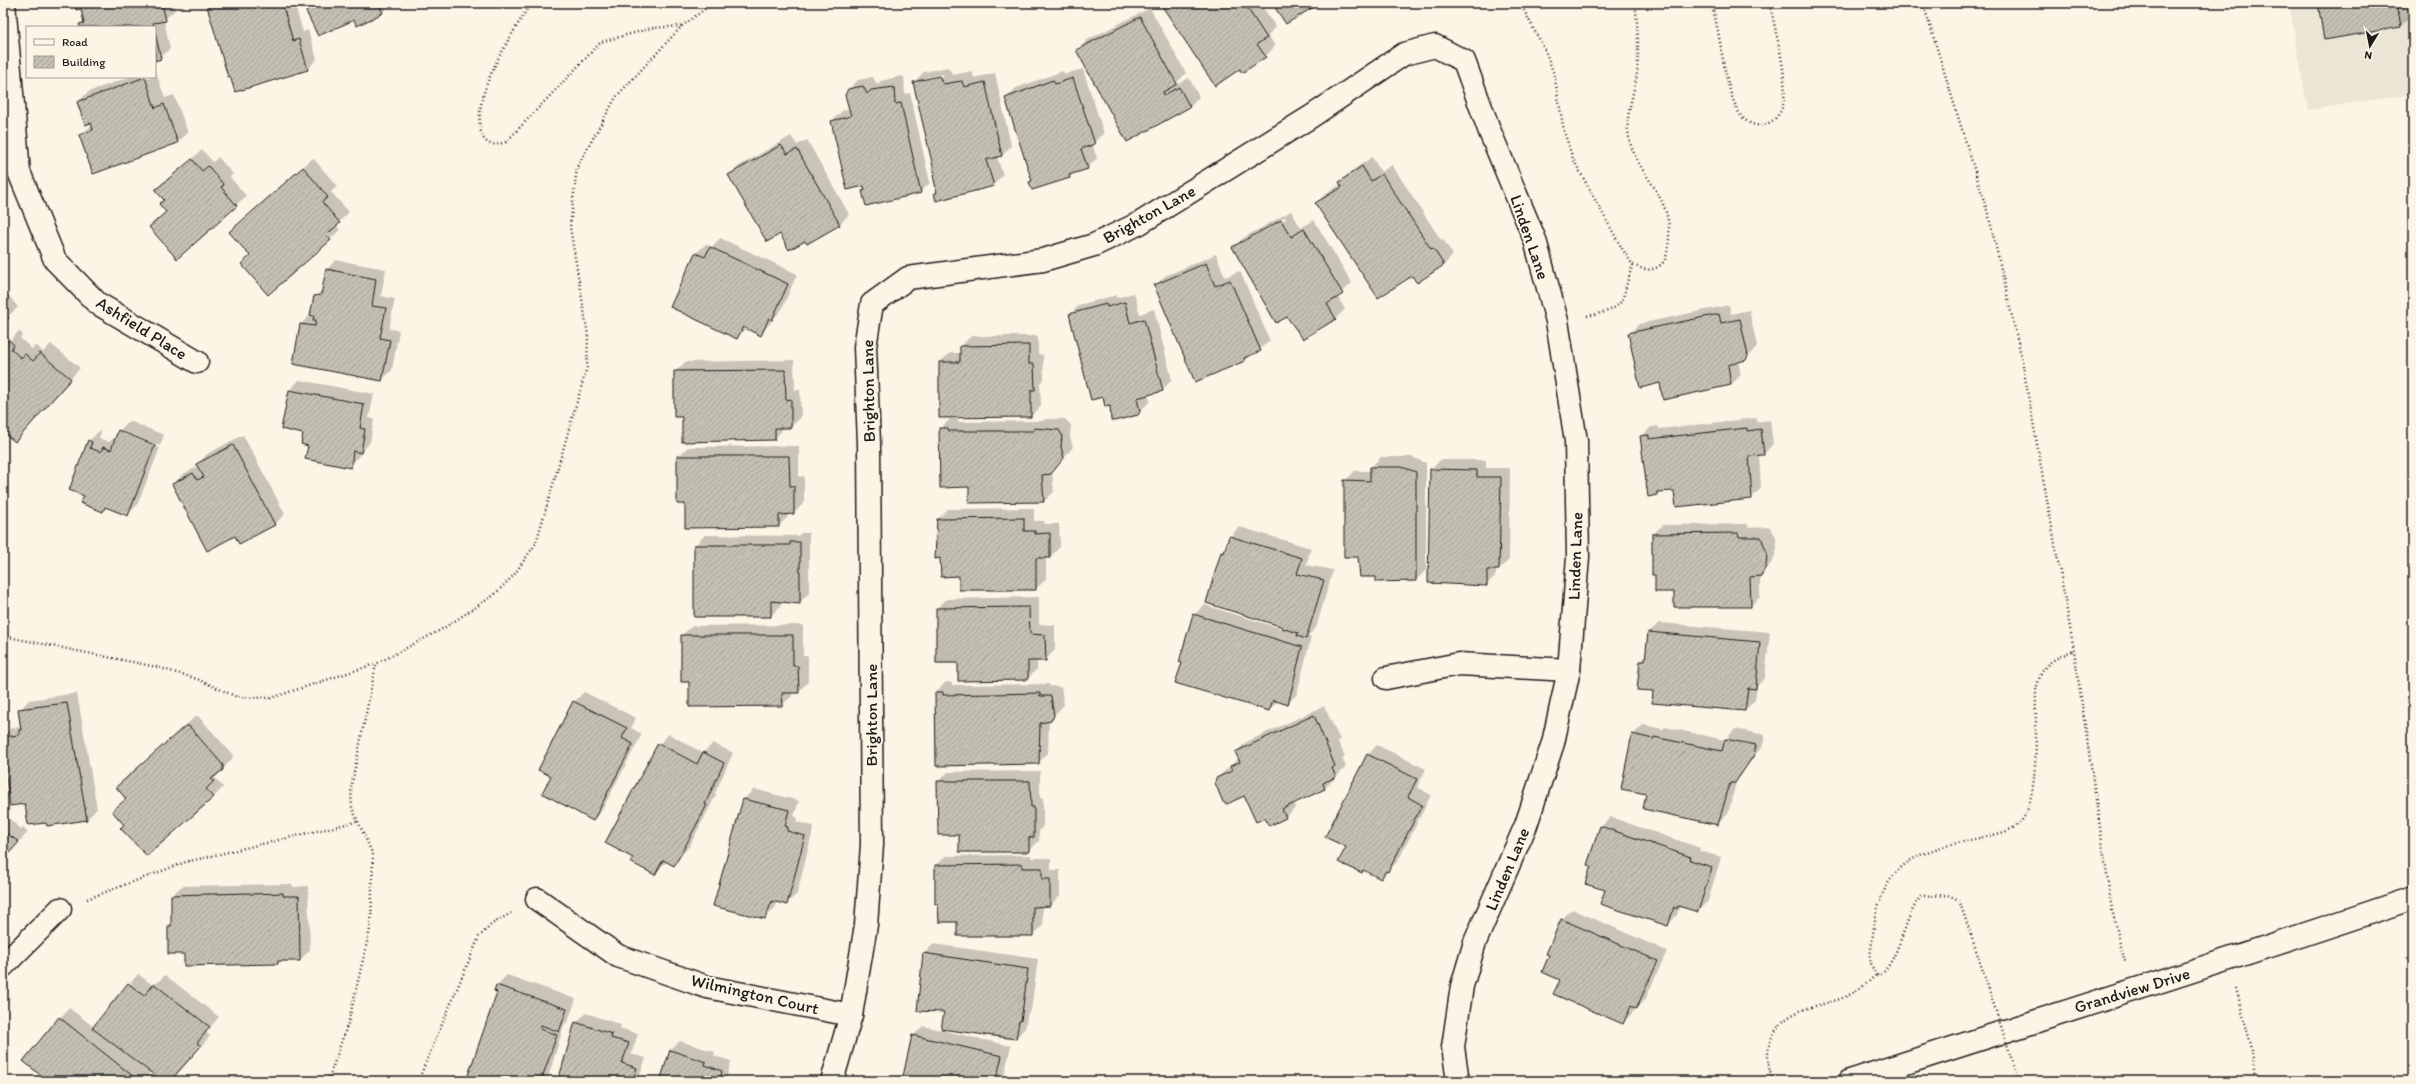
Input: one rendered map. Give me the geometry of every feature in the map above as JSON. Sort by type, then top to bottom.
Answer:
[{"type":"street","name":"Ashfield Place","points":[[4,3],[19,172],[55,260],[97,302],[197,362]]},
{"type":"street","name":"Linden Lane","points":[[1435,46],[1464,61],[1490,132],[1535,240],[1557,321],[1576,441],[1578,557],[1569,670],[1553,743],[1526,825],[1475,942],[1462,986],[1453,1047],[1458,1081]]},
{"type":"street","name":"Brighton Lane","points":[[832,1081],[851,1015],[866,925],[872,845],[869,443],[864,347],[872,304],[908,278],[1043,260],[1094,245],[1140,223],[1312,116],[1404,54],[1435,46]]},
{"type":"street","points":[[1386,678],[1459,664],[1569,670]]},
{"type":"street","name":"Grandview Drive","points":[[1850,1081],[2131,989],[2228,961],[2413,898]]},
{"type":"street","name":"Wilmington Court","points":[[537,899],[618,956],[707,987],[851,1015]]},
{"type":"street","points":[[3,966],[60,909]]},
{"type":"path","points":[[531,3],[507,43],[484,93],[479,123],[483,139],[488,144],[495,146],[506,142],[601,42],[652,28],[682,26]]},
{"type":"path","points":[[3,636],[157,667],[197,679],[237,697],[271,698],[376,664],[444,628],[494,595],[514,575],[536,543],[587,367],[588,335],[570,227],[577,167],[616,97],[682,26],[713,3]]},
{"type":"path","points":[[1520,3],[1545,50],[1554,74],[1564,131],[1574,159],[1620,247],[1634,265],[1650,270],[1660,266],[1667,257],[1670,230],[1667,210],[1662,198],[1632,152],[1629,138],[1628,127],[1637,73],[1635,3]]},
{"type":"path","points":[[1711,3],[1730,86],[1738,110],[1745,120],[1758,126],[1769,125],[1780,115],[1784,100],[1784,82],[1770,3]]},
{"type":"path","points":[[1923,3],[1987,209],[2021,355],[2074,650],[2112,910],[2131,989]]},
{"type":"path","points":[[1557,321],[1605,313],[1619,306],[1626,296],[1628,277],[1634,265]]},
{"type":"path","points":[[1877,974],[1873,970],[1870,962],[1875,920],[1881,898],[1896,871],[1916,856],[1942,847],[2005,832],[2022,820],[2033,793],[2036,691],[2038,678],[2044,667],[2055,659],[2074,650]]},
{"type":"path","points":[[328,1081],[349,1020],[371,925],[373,855],[352,808],[351,788],[376,664]]},
{"type":"path","points":[[60,909],[186,862],[359,821]]},
{"type":"path","points":[[1773,1081],[1766,1056],[1771,1036],[1779,1026],[1793,1015],[1846,996],[1865,986],[1877,974],[1882,974],[1891,963],[1913,908],[1921,896],[1948,895],[1959,900],[2019,1081]]},
{"type":"path","points":[[418,1081],[479,936],[492,924],[537,899]]},
{"type":"path","points":[[2228,961],[2240,997],[2250,1042],[2255,1081]]},
{"type":"shaded area","points":[[2289,3],[2413,3],[2413,94],[2308,110]]},
{"type":"building","points":[[75,3],[162,3],[166,21],[153,23],[154,26],[80,26],[79,24],[84,23],[81,9],[76,10]]},
{"type":"building","points":[[206,3],[282,3],[293,41],[299,39],[308,70],[235,92],[230,76],[228,77]]},
{"type":"building","points":[[302,3],[378,3],[383,13],[357,26],[354,20],[318,36]]},
{"type":"building","points":[[1160,3],[1244,3],[1267,38],[1257,44],[1266,57],[1242,73],[1240,69],[1215,86]]},
{"type":"building","points":[[1272,3],[1320,3],[1286,24]]},
{"type":"building","points":[[2318,3],[2397,3],[2401,27],[2324,40]]},
{"type":"building","points":[[1140,17],[1177,84],[1163,92],[1164,95],[1179,87],[1190,107],[1127,142],[1076,50]]},
{"type":"building","points":[[156,36],[161,59],[156,61]]},
{"type":"building","points":[[939,76],[943,84],[962,81],[964,87],[985,82],[1002,156],[986,160],[994,186],[936,201],[934,193],[937,193],[933,175],[935,175],[913,82]]},
{"type":"building","points":[[145,78],[155,108],[164,104],[178,143],[93,174],[79,135],[93,130],[91,123],[85,125],[77,102]]},
{"type":"building","points":[[1073,78],[1095,144],[1081,149],[1088,169],[1069,175],[1070,178],[1032,190],[1029,182],[1032,181],[1005,98],[1053,80],[1055,84]]},
{"type":"building","points":[[863,86],[867,94],[871,90],[894,87],[895,104],[901,103],[921,193],[866,206],[862,191],[865,190],[864,186],[847,190],[831,121],[851,116],[845,95],[848,89]]},
{"type":"building","points":[[781,145],[787,154],[797,149],[840,225],[807,244],[805,241],[789,250],[780,234],[767,242],[728,175]]},
{"type":"building","points":[[192,159],[202,171],[208,166],[224,185],[221,187],[237,206],[177,259],[149,227],[166,212],[159,204],[164,200],[155,190]]},
{"type":"building","points":[[1362,166],[1371,181],[1382,174],[1431,249],[1433,248],[1444,265],[1417,283],[1412,276],[1378,298],[1315,203],[1342,187],[1339,182]]},
{"type":"building","points":[[303,167],[328,197],[322,202],[340,223],[326,235],[331,240],[268,295],[241,264],[250,256],[229,232]]},
{"type":"building","points":[[1281,220],[1291,237],[1304,229],[1343,294],[1327,304],[1336,319],[1303,339],[1287,317],[1276,323],[1232,247]]},
{"type":"building","points":[[710,247],[788,284],[772,320],[769,318],[761,336],[743,327],[737,339],[670,307],[695,253],[705,257]]},
{"type":"building","points":[[1206,263],[1215,286],[1230,280],[1261,351],[1244,358],[1245,361],[1195,382],[1154,285]]},
{"type":"building","points":[[326,269],[376,279],[372,306],[386,308],[380,338],[390,340],[382,381],[293,364],[300,324],[315,326],[316,320],[313,320],[314,316],[310,315],[314,296],[321,295]]},
{"type":"building","points":[[1125,302],[1130,323],[1144,319],[1163,391],[1137,398],[1140,412],[1138,415],[1114,421],[1111,420],[1110,406],[1105,407],[1103,397],[1091,400],[1069,314],[1106,304],[1107,307]]},
{"type":"building","points":[[3,311],[9,318],[3,323]]},
{"type":"building","points":[[1719,314],[1721,323],[1740,319],[1748,356],[1746,360],[1728,365],[1731,385],[1663,400],[1660,383],[1640,388],[1628,333]]},
{"type":"building","points":[[9,340],[14,345],[11,349],[21,358],[25,354],[33,361],[40,353],[71,379],[15,442],[3,432],[3,347]]},
{"type":"building","points":[[1029,345],[1029,364],[1034,364],[1035,390],[1031,390],[1031,417],[939,418],[939,362],[960,362],[960,346]]},
{"type":"building","points":[[785,370],[786,400],[791,399],[791,428],[775,428],[775,440],[682,442],[682,417],[674,417],[674,371]]},
{"type":"building","points":[[289,390],[364,404],[360,428],[365,429],[361,453],[353,451],[351,468],[305,459],[308,446],[301,444],[303,434],[281,429]]},
{"type":"building","points":[[939,428],[948,428],[949,431],[1034,431],[1034,428],[1059,430],[1062,435],[1061,447],[1064,458],[1051,474],[1042,475],[1044,502],[969,503],[969,487],[940,488]]},
{"type":"building","points":[[1747,428],[1747,431],[1761,429],[1764,455],[1749,456],[1752,499],[1676,507],[1674,491],[1657,492],[1657,495],[1648,497],[1640,436],[1649,435],[1649,439]]},
{"type":"building","points":[[118,430],[155,445],[128,516],[105,507],[103,512],[80,503],[84,496],[69,490],[88,440],[92,442],[90,448],[101,452],[103,447],[111,450]]},
{"type":"building","points":[[233,445],[275,525],[239,544],[235,536],[207,551],[172,484],[193,473],[197,480],[204,477],[196,464]]},
{"type":"building","points":[[677,456],[789,456],[790,486],[794,486],[794,514],[779,515],[779,527],[685,528],[685,504],[677,504]]},
{"type":"building","points":[[1370,467],[1402,467],[1416,472],[1416,581],[1376,582],[1376,577],[1360,577],[1358,557],[1344,557],[1344,480],[1370,481]]},
{"type":"building","points":[[1430,469],[1477,470],[1477,477],[1501,477],[1499,570],[1487,570],[1487,586],[1428,583]]},
{"type":"building","points":[[1024,518],[1024,531],[1035,531],[1035,534],[1050,533],[1050,558],[1036,558],[1036,590],[959,590],[959,576],[941,577],[940,558],[935,559],[937,519]]},
{"type":"building","points":[[1738,533],[1739,537],[1761,537],[1767,553],[1766,566],[1761,576],[1750,577],[1751,607],[1674,607],[1674,592],[1655,592],[1655,575],[1652,575],[1652,534]]},
{"type":"building","points":[[1229,536],[1302,558],[1297,574],[1324,580],[1306,639],[1297,636],[1298,633],[1282,628],[1283,627],[1206,603],[1221,552],[1224,553]]},
{"type":"building","points":[[790,542],[800,542],[800,604],[771,601],[771,617],[694,617],[694,545],[790,545]]},
{"type":"building","points":[[1029,607],[1030,634],[1045,635],[1046,661],[1028,661],[1028,680],[958,681],[958,663],[936,663],[936,608]]},
{"type":"building","points":[[1193,614],[1302,647],[1288,705],[1273,700],[1269,711],[1175,683],[1182,663],[1179,662]]},
{"type":"building","points":[[1648,632],[1760,642],[1756,689],[1748,688],[1745,711],[1652,703],[1653,691],[1637,690],[1640,661],[1645,661]]},
{"type":"building","points":[[681,635],[793,635],[793,666],[798,666],[799,693],[782,693],[783,706],[689,707],[689,682],[681,682]]},
{"type":"building","points":[[935,692],[943,692],[943,695],[1040,693],[1040,696],[1051,696],[1054,716],[1051,721],[1040,723],[1039,764],[936,766]]},
{"type":"building","points":[[573,701],[627,728],[622,738],[633,744],[593,821],[542,793],[551,776],[538,770]]},
{"type":"building","points":[[67,703],[87,820],[47,826],[46,823],[28,825],[25,804],[10,806],[3,756],[3,737],[19,735],[19,730],[21,730],[18,709]]},
{"type":"building","points":[[1314,715],[1335,766],[1332,768],[1336,777],[1323,783],[1325,789],[1282,809],[1286,818],[1269,826],[1265,818],[1256,822],[1244,796],[1227,804],[1223,802],[1215,783],[1216,778],[1232,771],[1230,766],[1240,762],[1235,752]]},
{"type":"building","points":[[185,726],[189,726],[223,765],[223,770],[211,779],[214,781],[206,789],[214,797],[147,856],[120,828],[124,825],[112,811],[126,799],[116,787]]},
{"type":"building","points":[[1632,734],[1722,751],[1725,739],[1756,745],[1754,755],[1735,783],[1730,783],[1718,825],[1643,809],[1646,794],[1621,789]]},
{"type":"building","points":[[658,743],[697,764],[703,752],[724,763],[705,804],[707,805],[674,866],[663,860],[655,875],[630,862],[633,858],[605,843]]},
{"type":"building","points":[[1367,754],[1417,779],[1408,797],[1422,805],[1388,872],[1386,871],[1381,879],[1363,870],[1362,873],[1338,862],[1346,847],[1325,837]]},
{"type":"building","points":[[937,781],[1030,781],[1031,807],[1034,807],[1034,837],[1029,838],[1029,852],[959,852],[959,835],[938,835]]},
{"type":"building","points":[[743,799],[789,810],[785,826],[788,827],[787,831],[805,836],[787,905],[772,901],[765,919],[713,906]]},
{"type":"building","points":[[1600,826],[1691,857],[1690,860],[1712,867],[1698,912],[1678,906],[1677,909],[1674,907],[1668,926],[1600,904],[1605,890],[1585,884],[1591,866],[1587,865]]},
{"type":"building","points":[[3,831],[19,842],[3,860]]},
{"type":"building","points":[[1022,864],[1022,868],[1042,868],[1042,879],[1050,879],[1050,906],[1033,907],[1033,936],[957,936],[957,922],[939,922],[938,904],[935,904],[935,865]]},
{"type":"building","points":[[283,893],[283,896],[299,896],[300,961],[278,961],[278,964],[184,966],[184,954],[168,954],[168,926],[171,926],[171,895]]},
{"type":"building","points":[[1561,919],[1658,961],[1636,1009],[1631,1006],[1623,1024],[1553,994],[1560,980],[1542,972],[1549,955],[1546,954]]},
{"type":"building","points":[[923,953],[1028,969],[1021,1021],[1019,1021],[1016,1039],[941,1029],[944,1012],[917,1011]]},
{"type":"building","points":[[128,983],[144,996],[154,984],[210,1027],[197,1043],[201,1046],[170,1081],[162,1081],[92,1028]]},
{"type":"building","points":[[496,985],[567,1009],[559,1032],[541,1025],[540,1029],[557,1035],[541,1081],[466,1081],[497,992],[494,991]]},
{"type":"building","points":[[59,1017],[139,1081],[41,1081],[44,1078],[23,1061]]},
{"type":"building","points":[[575,1022],[612,1034],[611,1038],[629,1043],[622,1063],[637,1068],[632,1081],[558,1081]]},
{"type":"building","points":[[912,1035],[1002,1056],[996,1081],[902,1081]]},
{"type":"building","points":[[670,1050],[706,1062],[705,1065],[722,1071],[720,1081],[660,1081]]}]
